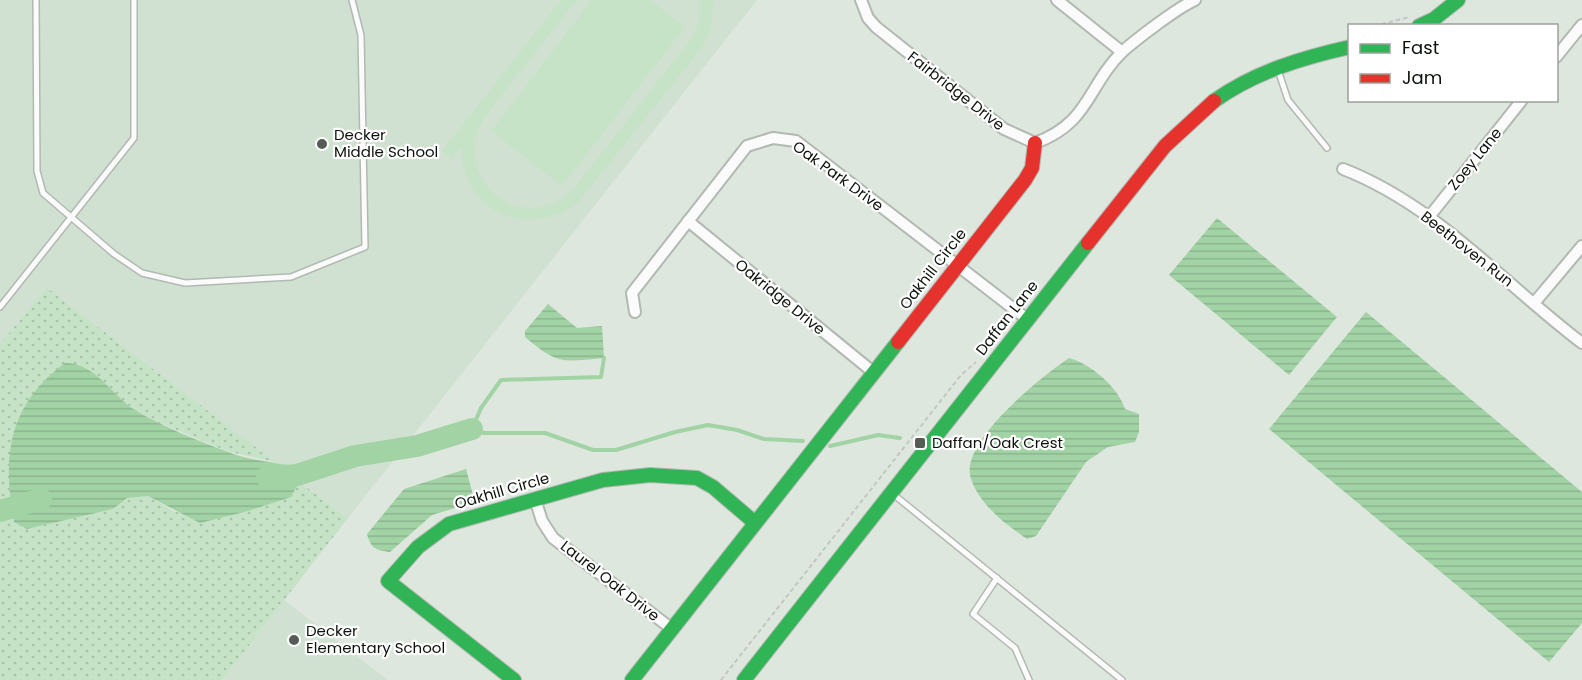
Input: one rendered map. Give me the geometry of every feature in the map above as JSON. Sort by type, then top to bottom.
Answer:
[{"type":"street","name":"Fairbridge Drive","points":[[861,0],[868,18],[876,27],[1004,129],[1035,143]]},
{"type":"street","points":[[1057,0],[1122,52]]},
{"type":"street","points":[[1035,143],[1056,135],[1070,124],[1122,52],[1195,0]]},
{"type":"street","points":[[1418,20],[1434,19],[1458,0]]},
{"type":"street","points":[[1558,56],[1582,25]]},
{"type":"street","name":"Daffan Lane","points":[[744,680],[1165,146],[1191,118],[1219,96],[1276,66],[1348,48]]},
{"type":"street","name":"Zoey Lane","points":[[1429,217],[1520,102]]},
{"type":"street","name":"Oak Park Drive","points":[[635,312],[632,293],[747,146],[773,138],[796,141],[1028,319]]},
{"type":"street","name":"Oakhill Circle","points":[[632,680],[1025,180],[1032,168],[1035,143]]},
{"type":"street","name":"Beethoven Run","points":[[1342,169],[1374,181],[1429,217],[1582,343]]},
{"type":"street","name":"Oakridge Drive","points":[[688,221],[873,372]]},
{"type":"street","points":[[1535,302],[1582,246]]},
{"type":"street","name":"Oakhill Circle","points":[[514,680],[388,581],[418,548],[449,524],[609,478],[682,475],[706,482],[754,522]]},
{"type":"street","name":"Laurel Oak Drive","points":[[535,499],[542,521],[553,538],[672,629]]},
{"type":"lane","points":[[36,0],[38,183],[43,194],[142,273],[185,283],[291,277],[365,247],[361,35],[351,0]]},
{"type":"lane","points":[[0,307],[134,138],[134,0]]},
{"type":"lane","points":[[1276,66],[1288,100],[1327,148]]},
{"type":"lane","points":[[891,493],[1122,680]]},
{"type":"lane","points":[[997,578],[973,614],[1016,648],[1029,680]]},
{"type":"path","points":[[1389,24],[1418,20]]},
{"type":"shaded area","name":"Decker Middle School","points":[[0,0],[757,0],[348,518],[47,288],[0,344]]},
{"type":"shaded area","points":[[561,0],[577,0],[486,115],[476,137],[475,158],[481,177],[493,193],[509,203],[528,208],[549,205],[570,193],[692,38],[699,22],[700,0],[714,0],[710,31],[701,49],[578,203],[558,214],[538,219],[519,219],[501,214],[485,203],[473,189],[464,170],[461,147],[452,159],[442,151]]},
{"type":"shaded area","points":[[592,0],[650,0],[685,27],[562,186],[491,131]]},
{"type":"shaded area","points":[[1217,218],[1337,317],[1289,375],[1169,275]]},
{"type":"shaded area","points":[[47,288],[275,462],[229,452],[155,421],[133,409],[77,363],[27,529],[113,509],[127,498],[148,496],[175,512],[298,484],[297,480],[348,518],[222,680],[0,680],[0,344]]},
{"type":"shaded area","points":[[548,304],[577,328],[602,326],[604,358],[561,360],[545,353],[525,337],[525,331]]},
{"type":"shaded area","points":[[1366,312],[1582,492],[1582,623],[1549,662],[1269,429]]},
{"type":"shaded area","points":[[1069,358],[1095,371],[1110,385],[1125,409],[1139,414],[1139,432],[1135,442],[1108,447],[1086,462],[1036,536],[1027,539],[1002,520],[980,497],[971,479],[970,464],[977,447],[1005,412],[1040,379]]},
{"type":"shaded area","points":[[65,363],[85,368],[135,410],[169,428],[236,455],[295,467],[298,484],[291,497],[200,523],[148,496],[127,498],[113,509],[27,529],[14,522],[9,475],[14,434],[31,396]]},
{"type":"shaded area","points":[[466,469],[475,502],[432,515],[390,552],[372,546],[367,534],[404,489]]},
{"type":"shaded area","name":"Decker Elementary School","points":[[284,600],[388,680],[222,680]]},
{"type":"waterway","points":[[604,358],[601,377],[501,380],[481,408],[472,429],[484,433],[545,433],[593,450],[616,450],[675,432],[708,425],[737,430],[764,439],[803,441]]},
{"type":"waterway","points":[[267,477],[297,475],[355,456],[417,446],[472,429]]},
{"type":"waterway","points":[[830,446],[878,435],[900,438]]},
{"type":"waterway","points":[[0,511],[41,499]]},
{"type":"traffic: fast","points":[[1423,24],[1434,19],[1458,0]]},
{"type":"traffic: fast","points":[[1214,101],[1246,82],[1279,67],[1348,48]]},
{"type":"traffic: fast","points":[[744,680],[1088,243]]},
{"type":"traffic: fast","points":[[632,680],[898,342]]},
{"type":"traffic: fast","points":[[514,680],[388,581],[418,547],[449,524],[603,480],[650,475],[697,478],[713,487],[754,522]]},
{"type":"traffic: jam","points":[[1088,243],[1165,146],[1214,101]]},
{"type":"traffic: jam","points":[[898,342],[1025,180],[1032,168],[1035,143]]},
{"type":"place","name":"Decker Middle School","points":[[322,144]]},
{"type":"place","name":"Daffan/Oak Crest","points":[[920,443]]},
{"type":"place","name":"Decker Elementary School","points":[[294,640]]}]
